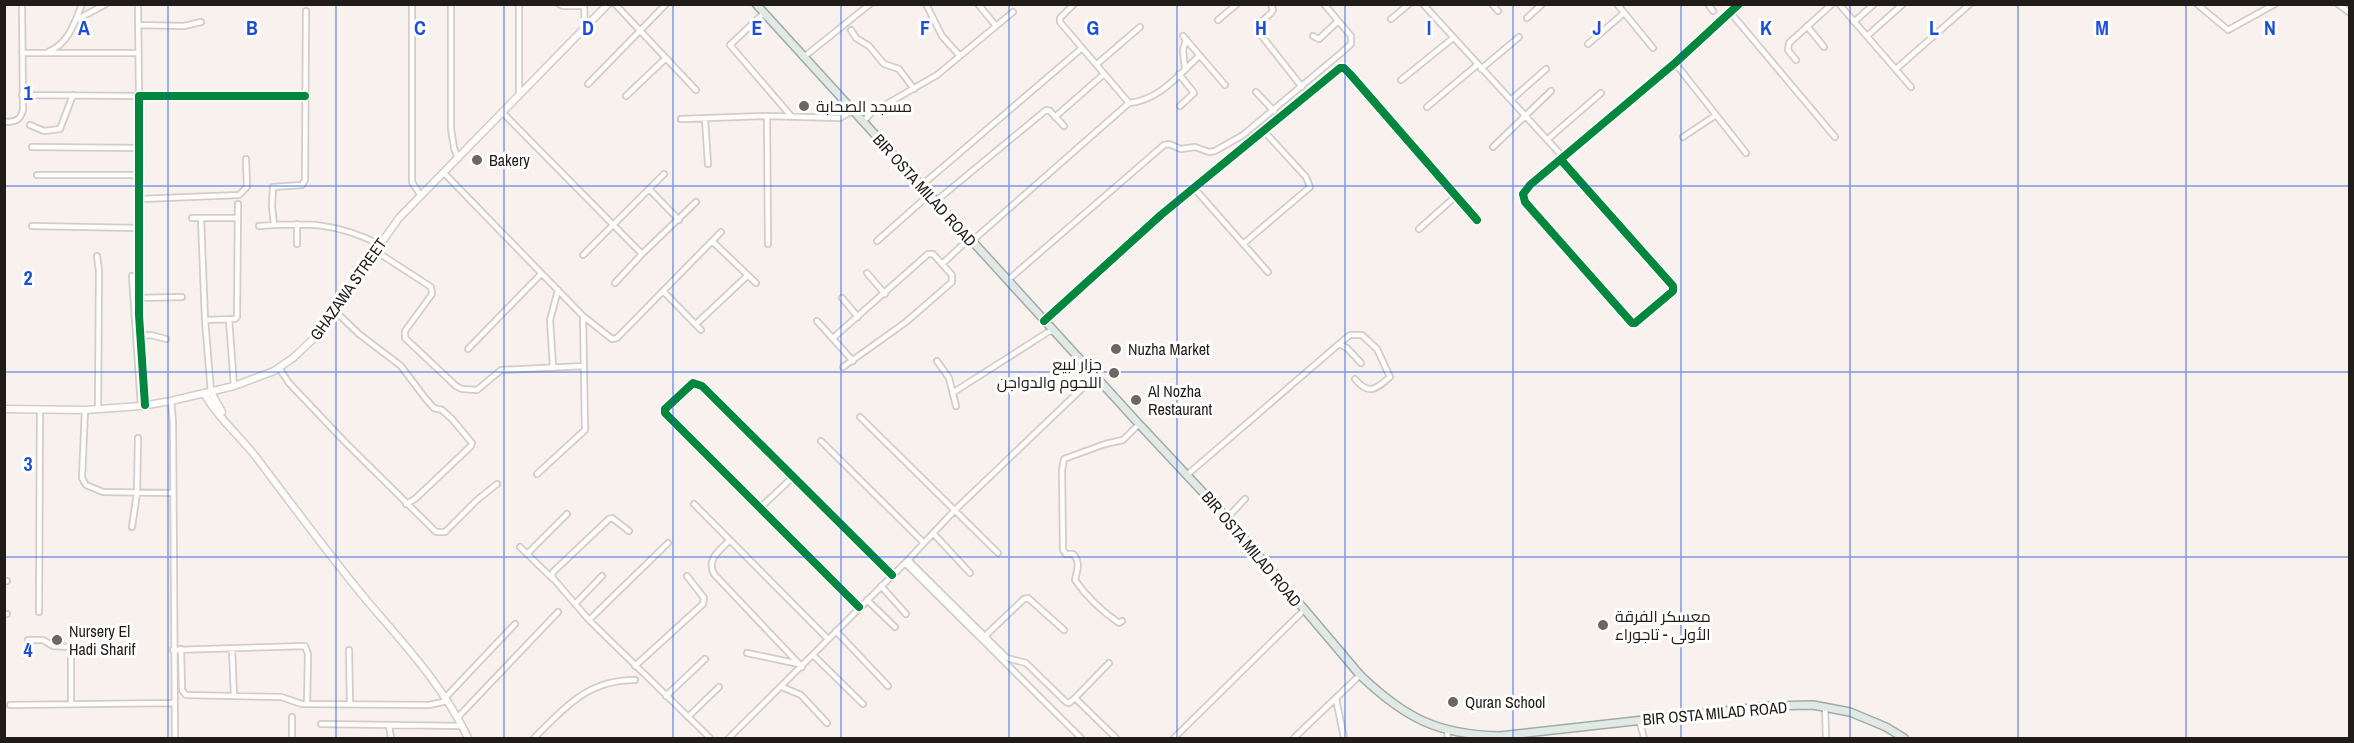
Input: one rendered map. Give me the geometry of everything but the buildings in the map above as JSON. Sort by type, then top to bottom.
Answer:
[{"type":"main road","name":"GHAZAWA STREET","points":[[4,409],[85,410],[143,406],[234,386],[279,368],[303,350],[399,218],[608,4]]},
{"type":"main road","name":"BIR OSTA MILAD ROAD","points":[[756,4],[1138,424],[1188,474],[1360,675],[1393,704],[1447,735],[1500,736],[1770,706],[1825,706],[1870,720],[1903,738]]},
{"type":"main road","points":[[215,405],[217,397],[225,388]]},
{"type":"main road","points":[[208,392],[227,422],[331,556],[409,649],[458,717],[468,738]]},
{"type":"main road","points":[[193,396],[215,405]]},
{"type":"street","points":[[4,122],[17,121],[21,117],[22,4]]},
{"type":"street","points":[[45,53],[62,44],[82,4]]},
{"type":"street","points":[[76,20],[106,4]]},
{"type":"street","points":[[138,4],[138,228],[143,406]]},
{"type":"street","points":[[412,4],[412,182],[421,196]]},
{"type":"street","points":[[451,4],[451,129],[458,159]]},
{"type":"street","points":[[519,4],[519,95]]},
{"type":"street","points":[[559,4],[563,6],[584,5],[585,28]]},
{"type":"street","points":[[615,4],[696,90]]},
{"type":"street","points":[[588,84],[666,4]]},
{"type":"street","points":[[804,58],[870,4]]},
{"type":"street","points":[[926,4],[942,36],[960,56]]},
{"type":"street","points":[[978,4],[996,26]]},
{"type":"street","points":[[1074,4],[1059,20],[1129,103]]},
{"type":"street","points":[[1218,20],[1237,4]]},
{"type":"street","points":[[1271,4],[1274,10],[1259,23],[1257,30],[1302,87]]},
{"type":"street","points":[[1008,280],[1164,145],[1169,144],[1181,149],[1195,147],[1209,152],[1215,151],[1243,135],[1302,87],[1351,44],[1350,33],[1324,4]]},
{"type":"street","points":[[1390,19],[1409,4]]},
{"type":"street","points":[[1423,4],[1548,139],[1562,158],[1673,286],[1673,291],[1635,323],[1632,323],[1523,200],[1524,191],[1562,158],[1675,63],[1739,4]]},
{"type":"street","points":[[1492,4],[1498,11]]},
{"type":"street","points":[[1527,18],[1542,4]]},
{"type":"street","points":[[1617,4],[1653,48]]},
{"type":"street","points":[[1708,4],[1713,11]]},
{"type":"street","points":[[1796,60],[1787,45],[1832,4]]},
{"type":"street","points":[[1839,4],[1911,87]]},
{"type":"street","points":[[1854,22],[1874,4]]},
{"type":"street","points":[[1867,36],[1903,4]]},
{"type":"street","points":[[1896,69],[1970,4]]},
{"type":"street","points":[[2197,4],[2228,30],[2275,4]]},
{"type":"street","points":[[2338,4],[2349,13]]},
{"type":"street","points":[[274,225],[273,187],[302,185],[305,180],[306,11]]},
{"type":"street","points":[[864,122],[871,112],[937,75],[1013,12]]},
{"type":"street","points":[[1730,12],[1835,137]]},
{"type":"street","points":[[764,13],[730,45],[792,116]]},
{"type":"street","points":[[1588,44],[1624,13]]},
{"type":"street","points":[[1313,36],[1319,39],[1338,21]]},
{"type":"street","points":[[138,24],[184,26],[201,22]]},
{"type":"street","points":[[1807,26],[1824,47]]},
{"type":"street","points":[[1097,64],[1140,27]]},
{"type":"street","points":[[851,30],[856,38],[869,46],[884,64],[899,69],[914,89]]},
{"type":"street","points":[[1185,69],[1184,37],[1225,85]]},
{"type":"street","points":[[1401,80],[1453,38]]},
{"type":"street","points":[[1427,107],[1519,38]]},
{"type":"street","points":[[922,185],[1082,48]]},
{"type":"street","points":[[22,53],[138,53]]},
{"type":"street","points":[[942,264],[1129,103],[1150,99],[1199,56]]},
{"type":"street","points":[[626,96],[666,58]]},
{"type":"street","points":[[1675,63],[1746,153]]},
{"type":"street","points":[[1044,321],[1194,188],[1335,70],[1344,68],[1477,220]]},
{"type":"street","points":[[1511,100],[1546,69]]},
{"type":"street","points":[[1055,117],[1104,74]]},
{"type":"street","points":[[1179,74],[1194,93],[1180,106]]},
{"type":"street","points":[[1493,147],[1551,91]]},
{"type":"street","points":[[1256,92],[1274,111]]},
{"type":"street","points":[[1548,139],[1601,93]]},
{"type":"street","points":[[22,95],[305,96]]},
{"type":"street","points":[[30,125],[44,131],[60,129],[73,95]]},
{"type":"street","points":[[936,201],[1043,112],[1048,110],[1064,126]]},
{"type":"street","points":[[681,119],[767,116],[840,118],[852,111]]},
{"type":"street","points":[[502,112],[642,254]]},
{"type":"street","points":[[1683,137],[1716,115]]},
{"type":"street","points":[[767,116],[768,244]]},
{"type":"street","points":[[705,119],[708,164]]},
{"type":"street","points":[[1243,244],[1310,187],[1306,177],[1263,130]]},
{"type":"street","points":[[32,147],[139,148]]},
{"type":"street","points":[[139,199],[240,195],[247,187],[246,159]]},
{"type":"street","points":[[444,173],[583,316],[610,338],[617,339],[721,232]]},
{"type":"street","points":[[583,255],[664,174]]},
{"type":"street","points":[[37,175],[139,175]]},
{"type":"street","points":[[1194,188],[1268,272]]},
{"type":"street","points":[[650,190],[679,220]]},
{"type":"street","points":[[877,241],[930,194]]},
{"type":"street","points":[[1419,230],[1456,196]]},
{"type":"street","points":[[615,283],[696,202]]},
{"type":"street","points":[[205,320],[237,317],[238,204]]},
{"type":"street","points":[[192,218],[238,218]]},
{"type":"street","points":[[201,218],[208,392]]},
{"type":"street","points":[[297,224],[297,244]]},
{"type":"street","points":[[259,226],[323,224],[346,229],[379,243]]},
{"type":"street","points":[[33,226],[138,228]]},
{"type":"street","points":[[712,241],[756,284]]},
{"type":"street","points":[[374,250],[431,286],[432,294],[405,331],[405,338],[456,386],[474,391],[501,370],[584,366]]},
{"type":"street","points":[[833,338],[928,254],[932,253],[952,275],[952,282],[906,322],[843,367]]},
{"type":"street","points":[[97,256],[99,277],[98,409]]},
{"type":"street","points":[[867,273],[885,294]]},
{"type":"street","points":[[468,349],[541,274]]},
{"type":"street","points":[[132,276],[143,406]]},
{"type":"street","points":[[696,324],[747,276]]},
{"type":"street","points":[[553,367],[550,320],[558,290]]},
{"type":"street","points":[[664,292],[701,330]]},
{"type":"street","points":[[139,298],[182,297]]},
{"type":"street","points":[[842,298],[858,317]]},
{"type":"street","points":[[334,310],[359,334],[401,366],[434,408],[442,410],[452,419],[472,443],[423,492],[406,504]]},
{"type":"street","points":[[537,474],[585,430],[583,316]]},
{"type":"street","points":[[229,319],[234,386]]},
{"type":"street","points":[[817,321],[852,361]]},
{"type":"street","points":[[954,392],[1048,332],[1054,331]]},
{"type":"street","points":[[140,336],[151,335],[166,339]]},
{"type":"street","points":[[1188,474],[1352,335],[1364,336],[1382,356],[1390,377],[1377,388],[1370,390],[1363,388],[1355,379]]},
{"type":"street","points":[[1339,344],[1347,348],[1361,363]]},
{"type":"street","points":[[938,361],[949,378],[956,406]]},
{"type":"street","points":[[279,368],[316,412],[436,532],[443,533],[497,484]]},
{"type":"street","points":[[729,738],[906,562],[954,511],[1095,376]]},
{"type":"street","points":[[859,607],[665,413],[665,409],[693,383],[702,386],[892,575]]},
{"type":"street","points":[[171,401],[175,738]]},
{"type":"street","points":[[39,612],[40,409]]},
{"type":"street","points":[[85,410],[84,483],[98,491],[173,493]]},
{"type":"street","points":[[860,417],[998,553]]},
{"type":"street","points":[[1122,621],[1119,623],[1112,618],[1084,592],[1075,579],[1077,558],[1074,554],[1066,554],[1063,550],[1062,470],[1064,459],[1123,440],[1138,424]]},
{"type":"street","points":[[132,527],[137,493],[138,438]]},
{"type":"street","points":[[821,441],[924,543]]},
{"type":"street","points":[[760,508],[794,476]]},
{"type":"street","points":[[1227,518],[1245,499]]},
{"type":"street","points":[[694,504],[828,639]]},
{"type":"street","points":[[527,554],[567,514]]},
{"type":"street","points":[[555,581],[552,577],[554,572],[609,519],[612,518],[630,531]]},
{"type":"street","points":[[933,533],[970,573]]},
{"type":"street","points":[[730,540],[712,559],[714,574],[800,665]]},
{"type":"street","points":[[589,620],[668,543]]},
{"type":"street","points":[[520,547],[555,581],[589,620],[710,738]]},
{"type":"street","points":[[906,562],[1007,658],[1026,663],[1066,702],[1069,703],[1075,698],[1109,663]]},
{"type":"street","points":[[906,562],[1081,738]]},
{"type":"street","points":[[575,604],[602,576]]},
{"type":"street","points":[[635,666],[703,604],[704,598],[687,576]]},
{"type":"street","points":[[881,586],[906,614]]},
{"type":"street","points":[[986,636],[1024,599],[1028,598],[1064,630]]},
{"type":"street","points":[[867,600],[895,627]]},
{"type":"street","points":[[1174,738],[1304,610]]},
{"type":"street","points":[[458,717],[558,612]]},
{"type":"street","points":[[181,650],[182,690],[186,695],[281,697],[307,704],[429,705],[446,699],[515,624]]},
{"type":"street","points":[[836,631],[888,686]]},
{"type":"street","points":[[28,640],[43,640],[53,646],[71,648],[71,704]]},
{"type":"street","points":[[173,650],[305,646],[308,654],[307,704]]},
{"type":"street","points":[[232,649],[234,696]]},
{"type":"street","points":[[349,650],[350,704]]},
{"type":"street","points":[[747,653],[800,665]]},
{"type":"street","points":[[813,655],[862,704]]},
{"type":"street","points":[[666,696],[705,659]]},
{"type":"street","points":[[1294,738],[1360,675]]},
{"type":"street","points":[[534,738],[574,699],[585,692],[609,682],[635,680]]},
{"type":"street","points":[[688,717],[719,687]]},
{"type":"street","points":[[782,687],[801,695],[827,723]]},
{"type":"street","points":[[1075,698],[1116,738]]},
{"type":"street","points":[[1336,699],[1344,738]]},
{"type":"street","points":[[10,705],[174,704]]},
{"type":"street","points":[[1825,706],[1826,738]]},
{"type":"street","points":[[292,717],[292,738]]},
{"type":"street","points":[[1639,720],[1644,738]]},
{"type":"street","points":[[321,724],[462,726]]},
{"type":"street","points":[[389,726],[391,738]]},
{"type":"street","points":[[542,731],[544,738]]},
{"type":"cycle path","points":[[1561,160],[1673,286],[1673,291],[1635,323],[1632,323],[1525,202],[1523,194],[1530,185],[1675,63],[1739,4]]},
{"type":"cycle path","points":[[1044,321],[1162,214],[1340,68],[1344,68],[1350,74],[1477,220]]},
{"type":"cycle path","points":[[145,405],[139,315],[139,96],[305,96]]},
{"type":"cycle path","points":[[859,607],[665,413],[665,409],[693,383],[702,386],[892,575]]},
{"type":"place","name":"مسجد الصحابة","points":[[804,106]]},
{"type":"place","name":"Bakery","points":[[477,160]]},
{"type":"place","name":"Nuzha Market","points":[[1116,349]]},
{"type":"place","name":"جزار لبيع اللحوم والدواجن","points":[[1114,373]]},
{"type":"place","name":"Al Nozha Restaurant","points":[[1136,400]]},
{"type":"place","name":"معسكر الفرقة الأولى - تاجوراء","points":[[1603,625]]},
{"type":"place","name":"Nursery El Hadi Sharif","points":[[57,640]]},
{"type":"place","name":"Quran School","points":[[1453,702]]}]
